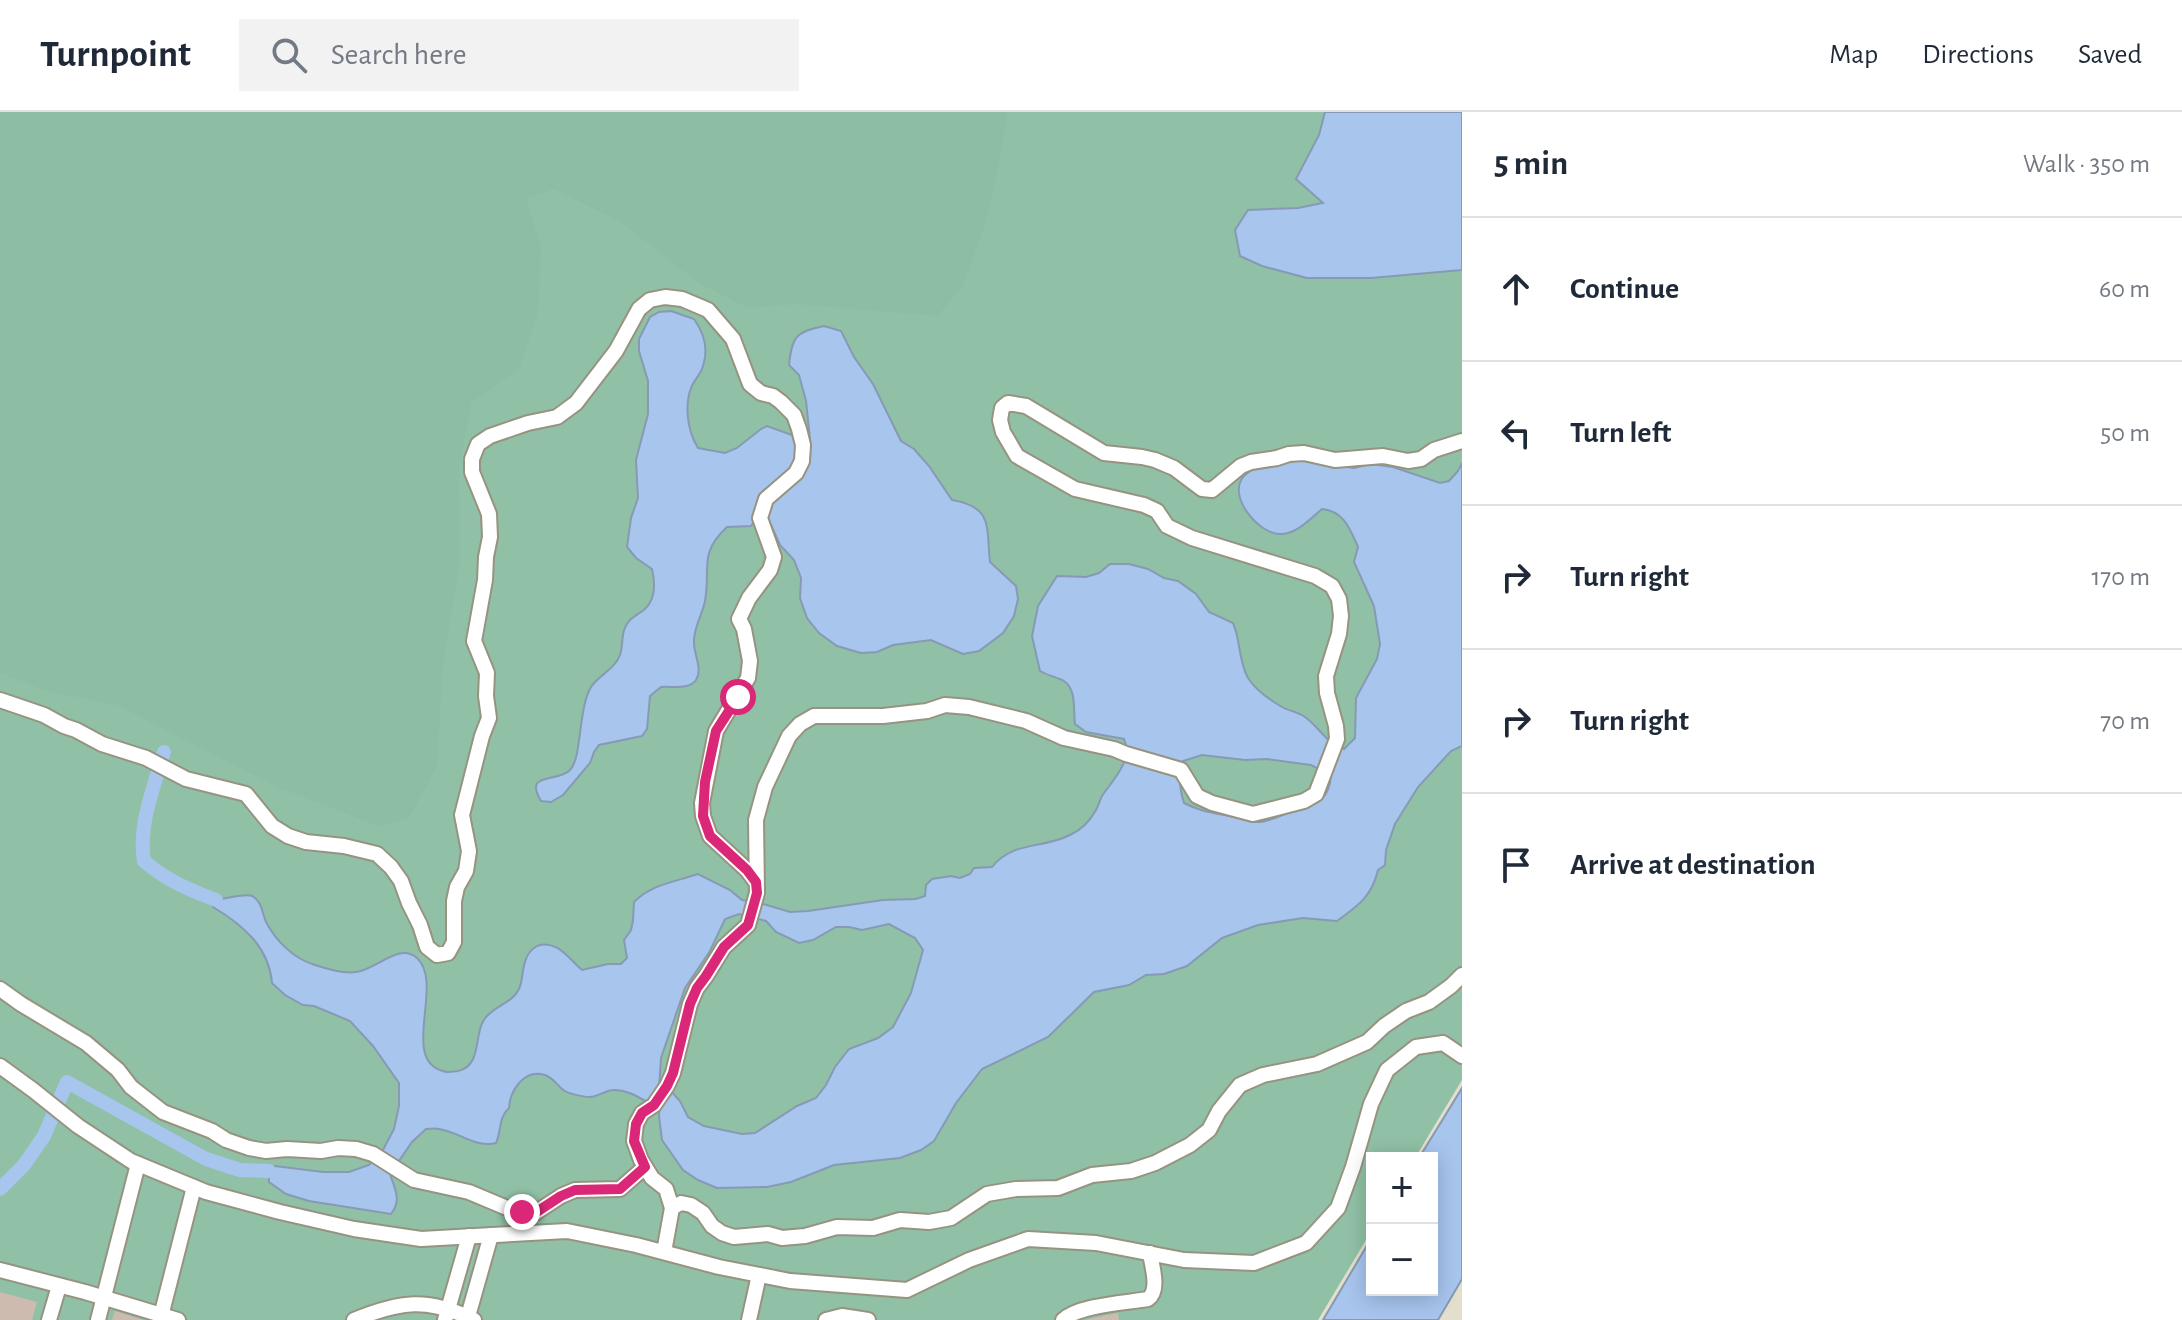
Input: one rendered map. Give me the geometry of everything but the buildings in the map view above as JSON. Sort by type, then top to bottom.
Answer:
[{"type":"street","points":[[0,700],[44,715],[102,744],[146,758],[186,779],[246,794],[272,826],[288,836],[377,854],[401,881],[427,947],[437,955],[448,953],[456,931],[454,901],[457,887],[466,871],[469,851],[463,805],[489,718],[487,673],[474,641],[485,580],[489,514],[472,472],[472,459],[478,444],[490,436],[557,417],[576,403],[616,351],[639,309],[650,300],[665,297],[682,299],[708,310],[721,323],[733,339],[750,384],[761,393],[773,396],[794,415],[803,445],[802,461],[796,473],[766,499],[760,518],[774,557],[770,570],[739,619],[750,661],[748,678],[716,731],[702,803],[710,836],[756,882]]},
{"type":"street","points":[[664,1252],[672,1208],[666,1189],[652,1178],[645,1167],[634,1141],[636,1124],[642,1113],[654,1105],[673,1073],[697,988],[724,947],[748,925],[755,898],[756,820],[765,787],[789,736],[800,724],[814,716],[870,717],[927,711],[945,705],[969,707],[1026,721],[1064,738],[1114,749],[1181,770],[1197,796],[1253,814],[1304,801],[1316,794],[1325,772],[1337,739],[1326,676],[1339,634],[1341,616],[1339,599],[1332,586],[1315,576],[1192,538],[1167,526],[1157,511],[1144,505],[1075,489],[1017,456],[1003,432],[1000,420],[1002,408],[1008,403],[1026,406],[1104,453],[1155,460],[1174,468],[1202,489],[1212,490],[1241,466],[1289,454],[1304,453],[1335,460],[1383,456],[1408,461],[1421,459],[1434,450],[1462,441]]},
{"type":"street","points":[[672,1208],[681,1203],[691,1205],[703,1213],[712,1226],[734,1237],[768,1234],[782,1238],[805,1236],[837,1227],[873,1228],[900,1220],[929,1222],[951,1218],[987,1194],[1016,1189],[1058,1188],[1092,1175],[1131,1171],[1190,1145],[1209,1130],[1219,1111],[1240,1085],[1263,1075],[1317,1064],[1367,1042],[1384,1026],[1406,1011],[1429,1002],[1462,975]]},
{"type":"street","points":[[0,989],[86,1043],[118,1070],[131,1087],[163,1112],[249,1148],[266,1151],[356,1149],[373,1154],[414,1180],[455,1188],[507,1208],[535,1213],[575,1190],[620,1189],[645,1167]]},
{"type":"street","points":[[0,1066],[73,1122],[138,1164],[206,1192],[280,1212],[354,1229],[421,1239],[567,1231],[790,1281],[907,1290],[969,1260],[1028,1239],[1096,1243],[1184,1260],[1254,1263],[1306,1243],[1338,1208],[1371,1104],[1387,1070],[1416,1047],[1443,1043],[1462,1056]]},
{"type":"street","points":[[98,1320],[138,1164]]},
{"type":"street","points":[[160,1317],[194,1187]]},
{"type":"street","points":[[354,1320],[383,1308],[419,1303],[470,1319],[491,1235]]},
{"type":"street","points":[[447,1314],[469,1236]]},
{"type":"street","points":[[1063,1320],[1081,1310],[1148,1299],[1155,1289],[1150,1253]]},
{"type":"street","points":[[0,1270],[178,1320]]},
{"type":"street","points":[[749,1320],[759,1275]]},
{"type":"street","points":[[49,1320],[59,1286]]},
{"type":"street","points":[[826,1320],[842,1316],[868,1320]]},
{"type":"green space","points":[[0,112],[1008,112],[983,231],[962,288],[937,316],[796,304],[747,308],[697,282],[621,222],[553,189],[526,199],[541,246],[538,313],[519,369],[471,403],[459,469],[460,560],[443,666],[437,766],[409,818],[380,827],[275,786],[117,705],[47,691],[0,673]]},
{"type":"green space","points":[[418,112],[1462,112],[1462,1080],[1419,1152],[1366,1152],[1366,1240],[1318,1320],[0,1320],[0,591]]},
{"type":"water","points":[[1325,112],[1462,112],[1462,270],[1371,278],[1307,278],[1262,266],[1240,256],[1235,230],[1248,210],[1298,208],[1323,203],[1296,179],[1319,135]]},
{"type":"water","points":[[671,311],[694,319],[704,341],[706,353],[703,366],[691,388],[688,403],[690,427],[698,448],[725,453],[767,426],[792,435],[796,448],[795,463],[787,475],[765,491],[751,526],[727,527],[712,545],[707,562],[705,601],[694,638],[698,667],[696,680],[685,686],[661,687],[650,696],[647,729],[642,736],[599,745],[590,763],[563,795],[551,802],[541,801],[536,785],[544,779],[565,774],[574,764],[591,687],[618,660],[627,624],[649,605],[653,595],[652,569],[627,547],[631,518],[638,498],[636,460],[648,414],[648,381],[639,351],[639,339],[650,317]]},
{"type":"water","points":[[824,326],[841,331],[873,384],[901,441],[914,449],[929,466],[952,500],[966,503],[981,514],[987,529],[990,562],[1016,586],[1018,599],[1014,616],[1003,633],[979,651],[963,654],[931,640],[861,653],[837,646],[819,633],[807,618],[800,598],[801,578],[794,560],[780,545],[766,514],[770,503],[808,460],[810,439],[806,401],[799,375],[789,365],[794,341],[801,333]]},
{"type":"water","points":[[1298,460],[1354,468],[1370,464],[1393,467],[1440,483],[1449,481],[1462,463],[1462,746],[1451,751],[1418,787],[1395,824],[1386,850],[1385,865],[1378,870],[1368,894],[1337,921],[1303,918],[1258,925],[1222,938],[1187,966],[1164,974],[1146,975],[1129,985],[1094,992],[1048,1037],[982,1069],[956,1103],[934,1141],[921,1150],[900,1158],[834,1165],[791,1182],[767,1187],[717,1188],[683,1170],[662,1140],[660,1102],[670,1090],[688,1117],[704,1126],[742,1134],[755,1133],[797,1106],[816,1098],[849,1049],[878,1038],[893,1027],[911,993],[923,950],[915,938],[889,924],[862,930],[836,927],[813,940],[799,943],[776,932],[766,921],[739,914],[725,919],[710,951],[685,988],[661,1058],[659,1088],[649,1103],[619,1090],[592,1097],[577,1095],[565,1091],[545,1075],[531,1075],[515,1088],[496,1143],[474,1142],[436,1129],[426,1129],[412,1142],[390,1174],[397,1199],[391,1214],[309,1201],[286,1194],[269,1182],[269,1171],[275,1166],[349,1172],[369,1165],[383,1150],[394,1129],[399,1106],[399,1083],[373,1046],[350,1021],[314,1006],[303,1005],[272,983],[266,958],[260,948],[244,929],[213,907],[216,900],[252,896],[260,904],[270,929],[286,948],[307,962],[325,968],[356,972],[403,953],[417,958],[424,969],[427,984],[424,1050],[429,1062],[449,1072],[466,1068],[471,1062],[483,1022],[516,993],[532,950],[537,946],[551,945],[582,970],[621,964],[627,958],[624,940],[631,930],[634,902],[664,884],[698,874],[730,890],[742,900],[790,912],[925,896],[926,885],[932,879],[960,878],[970,874],[974,868],[992,867],[1018,849],[1060,839],[1078,831],[1094,814],[1122,768],[1126,754],[1124,739],[1086,732],[1075,724],[1071,690],[1064,681],[1040,671],[1032,636],[1038,606],[1057,576],[1086,577],[1099,573],[1110,564],[1129,564],[1178,581],[1196,594],[1209,612],[1233,623],[1251,682],[1277,704],[1305,717],[1328,739],[1344,749],[1355,738],[1356,698],[1377,659],[1380,644],[1374,606],[1354,562],[1358,547],[1341,517],[1330,510],[1322,509],[1292,532],[1271,532],[1247,512],[1239,492],[1240,483],[1250,471]],"holes":[[[1202,755],[1267,759],[1311,765],[1331,775],[1327,793],[1317,802],[1261,822],[1204,811],[1184,803],[1180,782],[1183,761]]]},
{"type":"water","points":[[1462,1088],[1462,1279],[1438,1320],[1323,1320],[1366,1247],[1366,1296],[1438,1296],[1438,1152],[1423,1152]]},
{"type":"waterway","points":[[164,752],[145,820],[144,861],[178,884],[216,900]]},
{"type":"waterway","points":[[0,1189],[24,1165],[44,1136],[67,1082],[206,1159],[240,1170],[269,1171]]},
{"type":"route","points":[[522,1212],[535,1213],[575,1190],[620,1189],[645,1167],[634,1141],[636,1124],[642,1113],[654,1105],[673,1073],[675,1057],[697,988],[724,947],[748,925],[757,893],[756,882],[710,836],[702,803],[716,731],[738,697]]}]
